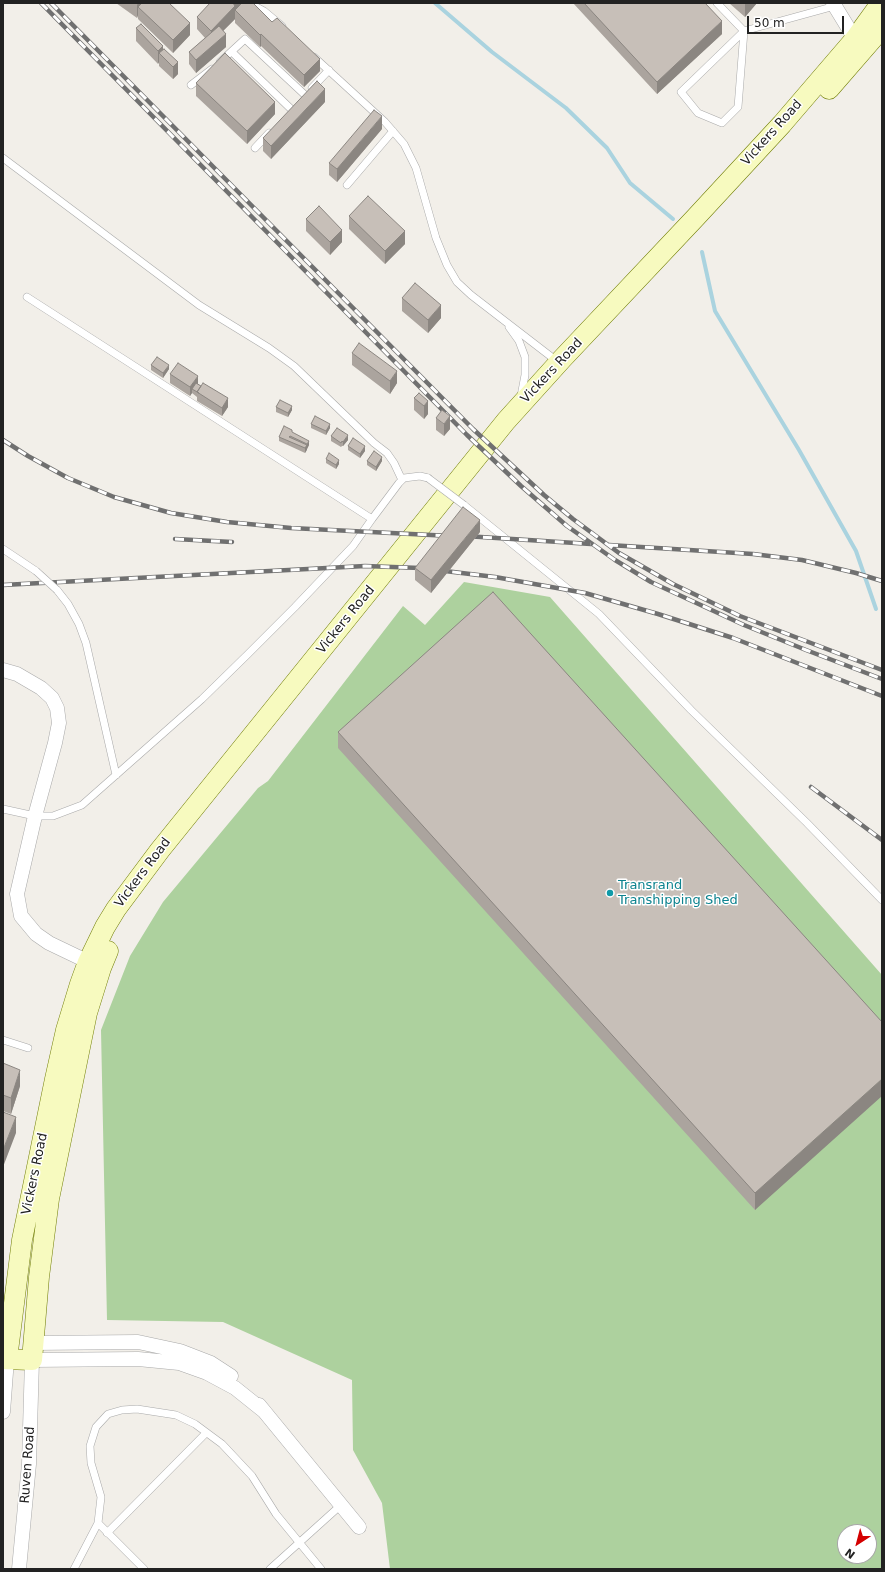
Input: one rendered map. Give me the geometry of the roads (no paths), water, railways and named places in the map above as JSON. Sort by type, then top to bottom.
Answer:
[{"type":"main road","name":"Vickers Road","points":[[860,43],[881,3]]},
{"type":"main road","name":"Vickers Road","points":[[32,1351],[39,1276],[51,1192],[82,1035],[90,1002],[95,965],[105,927],[116,909],[150,862],[458,479],[515,411],[564,363],[640,278],[860,43],[882,28]]},
{"type":"main road","name":"Vickers Road","points":[[5,1350],[30,1199],[66,1030],[80,984],[95,965],[140,897],[161,869],[496,454],[545,396],[564,363]]},
{"type":"main road","points":[[3,1284],[18,1265]]},
{"type":"main road","points":[[5,1350],[32,1351]]},
{"type":"street","points":[[834,5],[860,43]]},
{"type":"street","points":[[3,670],[17,674],[41,688],[52,698],[57,708],[59,723],[16,894],[21,916],[36,934],[95,965]]},
{"type":"street","points":[[32,1351],[138,1342],[180,1351],[211,1363],[238,1381],[358,1527]]},
{"type":"street","points":[[3,1412],[5,1350]]},
{"type":"street","name":"Ruven Road","points":[[19,1569],[29,1464],[32,1351]]},
{"type":"lane","points":[[249,3],[264,11],[290,34]]},
{"type":"lane","points":[[717,3],[744,31],[738,107],[722,123],[698,113],[681,92],[744,31],[834,5]]},
{"type":"lane","points":[[191,85],[245,40],[296,105]]},
{"type":"lane","points":[[232,52],[296,105]]},
{"type":"lane","points":[[311,54],[385,122],[404,144],[416,168],[436,238],[447,265],[457,282],[471,295],[506,322],[564,363]]},
{"type":"lane","points":[[296,105],[329,70]]},
{"type":"lane","points":[[255,148],[276,126]]},
{"type":"lane","points":[[347,185],[393,131]]},
{"type":"lane","points":[[3,158],[198,305],[269,348],[294,366],[374,443],[387,453],[394,463],[402,480]]},
{"type":"lane","points":[[27,297],[372,519]]},
{"type":"lane","points":[[506,322],[519,341],[525,357],[523,391],[515,411]]},
{"type":"lane","points":[[3,809],[35,816],[53,816],[82,805],[202,699],[296,608],[353,546],[402,480],[410,476],[420,476],[428,478],[472,511],[599,614],[691,710],[882,900]]},
{"type":"lane","points":[[3,549],[36,571],[57,590],[68,604],[79,624],[86,643],[116,775]]},
{"type":"lane","points":[[3,1040],[28,1048]]},
{"type":"lane","points":[[74,1569],[98,1523],[101,1497],[91,1463],[90,1446],[96,1427],[108,1414],[122,1410],[154,1411],[176,1415],[195,1424],[222,1444],[252,1476],[276,1514],[321,1569]]},
{"type":"lane","points":[[107,1532],[206,1433]]},
{"type":"lane","points":[[270,1569],[341,1505]]},
{"type":"lane","points":[[98,1523],[144,1569]]},
{"type":"waterway","points":[[435,3],[492,52],[566,108],[607,148],[630,183],[673,219]]},
{"type":"waterway","points":[[702,252],[715,311],[799,450],[856,551],[876,609]]},
{"type":"railway","points":[[41,3],[467,435],[521,486],[567,526],[615,560],[651,582],[744,625],[882,679]]},
{"type":"railway","points":[[51,3],[473,429],[544,495],[573,519],[619,553],[673,584],[740,616],[882,670]]},
{"type":"railway","points":[[3,440],[68,478],[114,497],[171,513],[227,522],[291,528],[451,536]]},
{"type":"railway","points":[[465,536],[591,544]]},
{"type":"railway","points":[[175,539],[232,542]]},
{"type":"railway","points":[[609,545],[753,554],[802,560],[882,581]]},
{"type":"railway","points":[[3,585],[365,566],[420,568],[495,577],[585,593],[658,614],[733,638],[882,696]]},
{"type":"railway","points":[[811,787],[882,840]]},
{"type":"place","name":"Transrand Transhipping Shed","points":[[610,893]]}]
